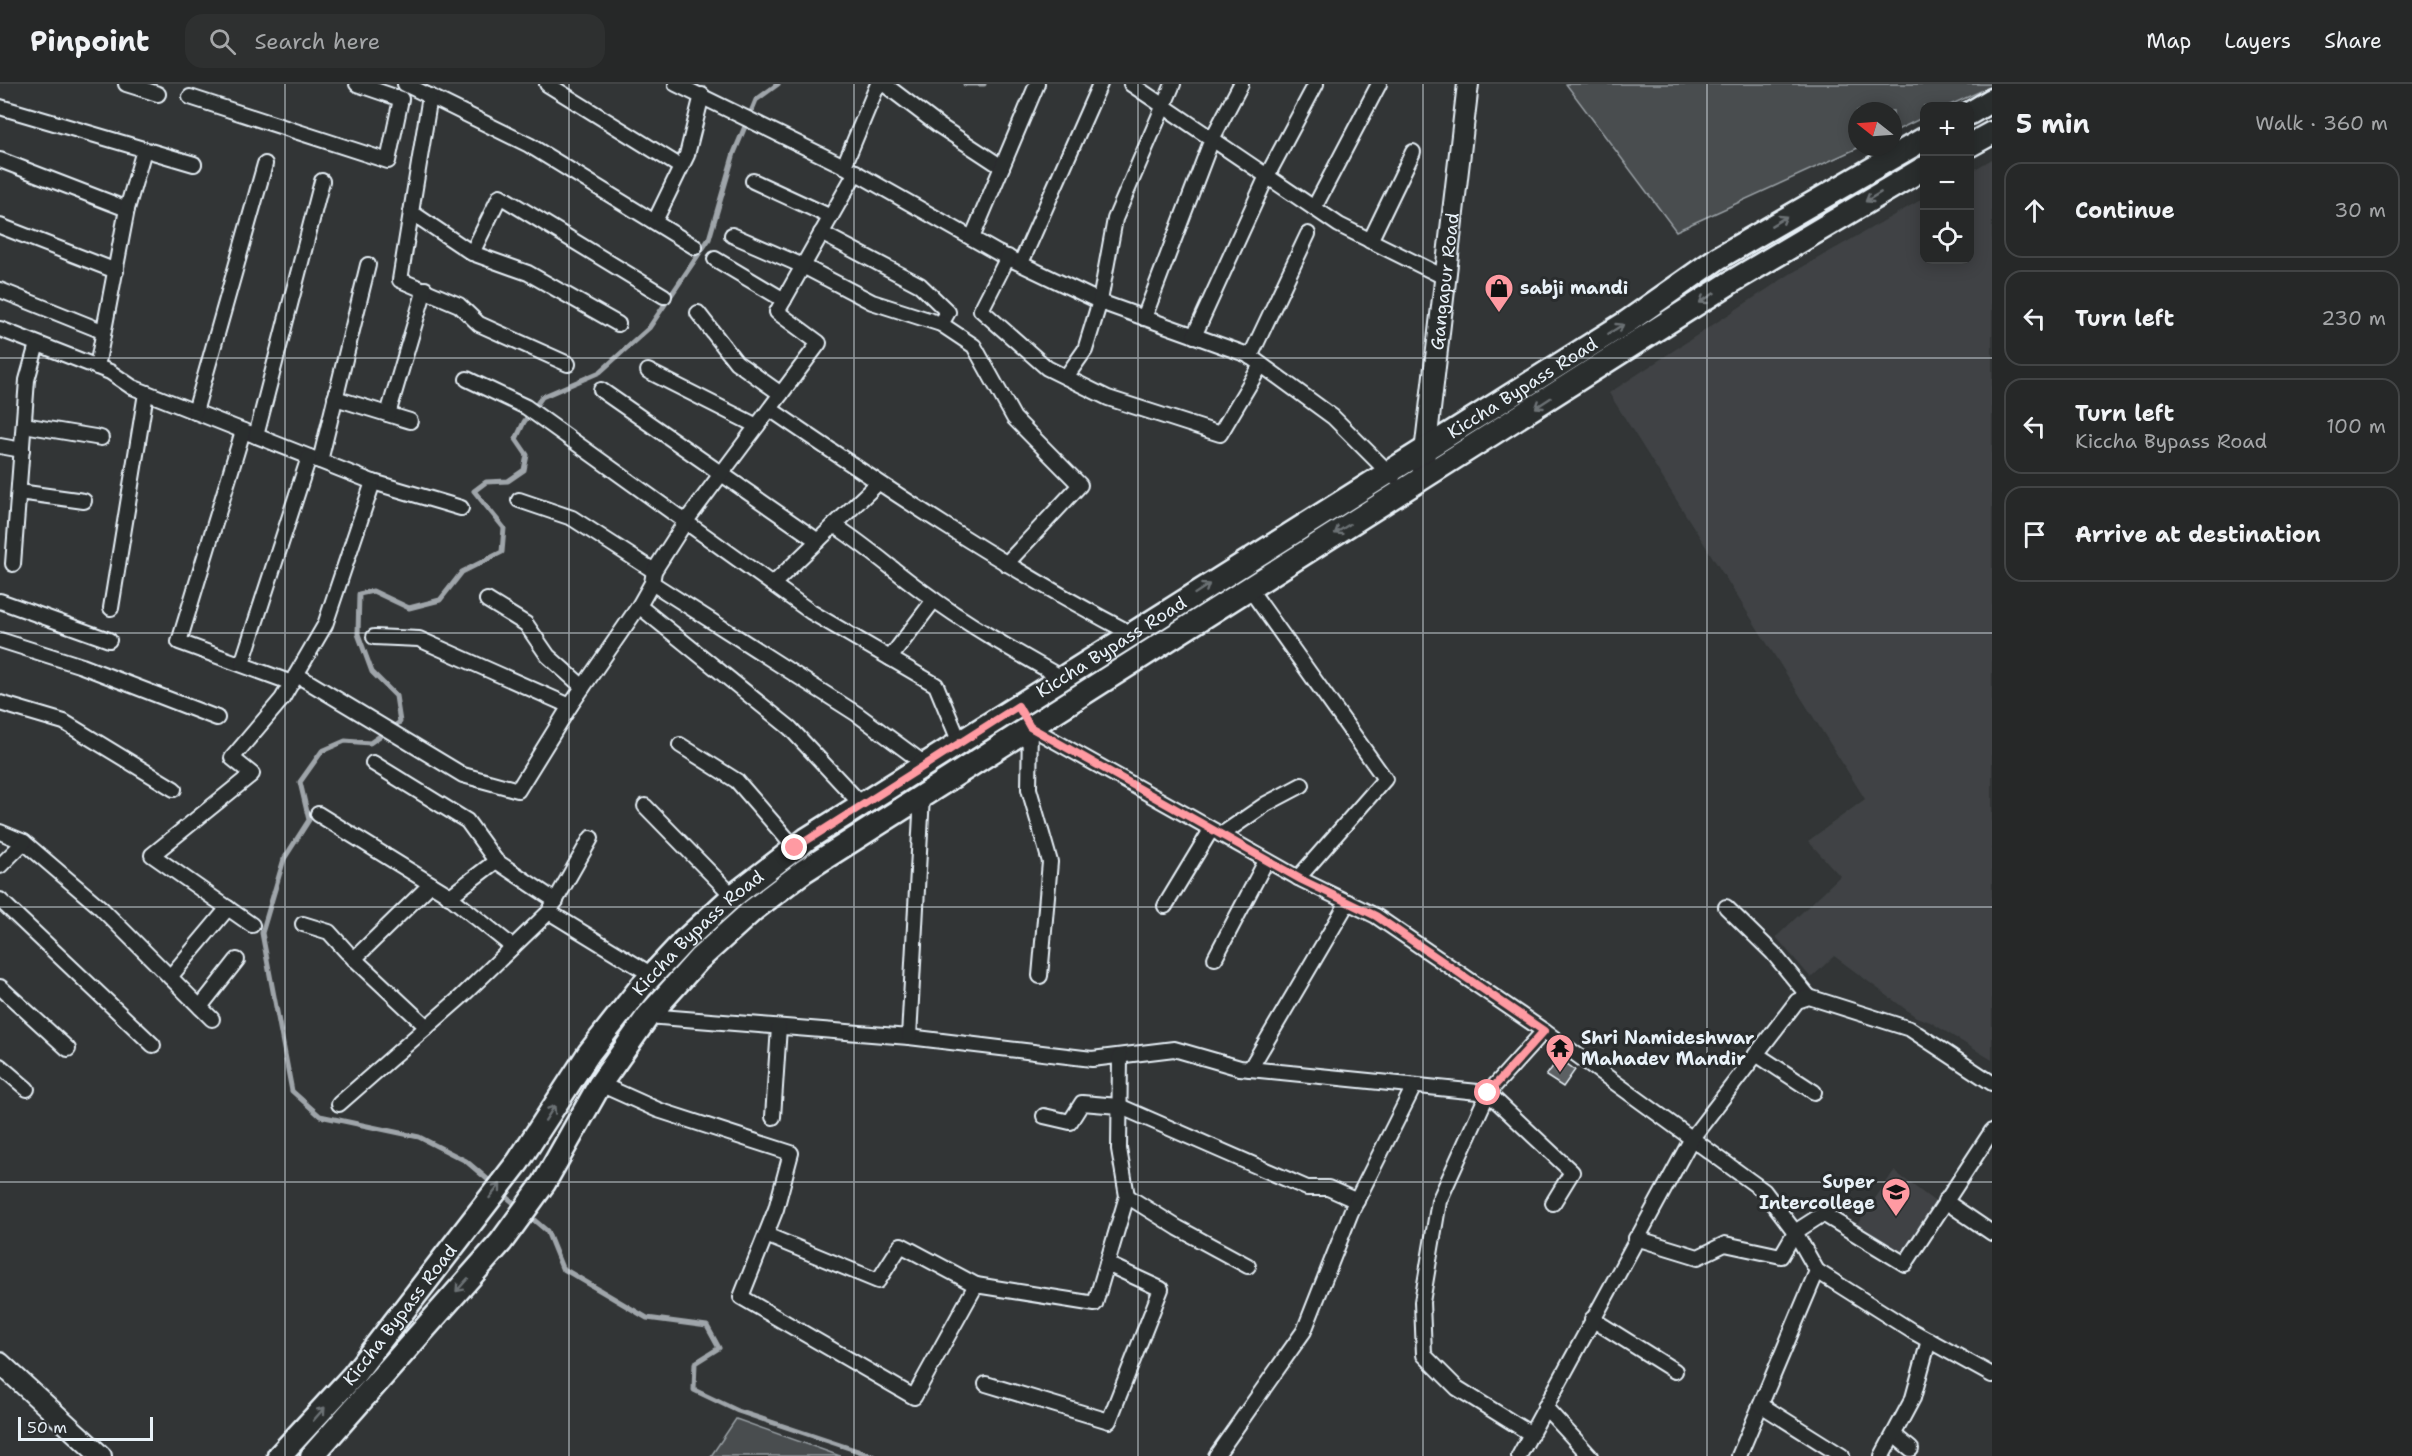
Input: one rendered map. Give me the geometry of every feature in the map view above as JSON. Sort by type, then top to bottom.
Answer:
[{"type":"main road","points":[[1974,111],[1992,100]]},
{"type":"main road","points":[[1974,143],[1992,133]]},
{"type":"main road","name":"Kiccha Bypass Road","points":[[279,1456],[353,1376],[518,1162],[589,1053],[652,975],[728,900],[795,848],[1356,491],[1627,322],[1718,258],[1920,141]]},
{"type":"main road","points":[[312,1456],[501,1242],[544,1183],[600,1084],[648,1016],[699,959],[804,870],[1728,284],[1920,170]]},
{"type":"main road","points":[[1469,422],[1482,442]]},
{"type":"main road","points":[[1356,491],[1368,512]]},
{"type":"main road","points":[[1132,634],[1143,655]]},
{"type":"main road","points":[[1018,706],[1030,727]]},
{"type":"main road","points":[[728,900],[739,923]]},
{"type":"street","points":[[126,84],[158,94]]},
{"type":"street","points":[[357,84],[401,99]]},
{"type":"street","points":[[190,97],[388,161],[404,84],[529,145],[696,247]]},
{"type":"street","points":[[547,84],[681,167]]},
{"type":"street","points":[[676,84],[850,169],[972,238],[1100,302],[1255,361],[1333,417],[1388,471],[1413,484]]},
{"type":"street","points":[[322,181],[250,434],[179,642],[294,679],[377,722],[401,740],[463,775],[518,789],[570,706],[639,606],[686,521],[819,343],[777,312],[831,217],[850,169],[878,84]]},
{"type":"street","points":[[884,84],[938,125],[1002,167]]},
{"type":"street","points":[[972,238],[1037,84]]},
{"type":"street","points":[[1021,263],[1100,84]]},
{"type":"street","points":[[1131,84],[1339,225],[1446,278]]},
{"type":"street","points":[[1066,377],[1085,350],[1100,302],[1115,219],[1162,105],[1173,84]]},
{"type":"street","points":[[1144,318],[1212,139],[1241,84]]},
{"type":"street","points":[[1194,336],[1267,176],[1316,84]]},
{"type":"street","points":[[1314,208],[1379,84]]},
{"type":"street","name":"Gangapur Road","points":[[1413,484],[1426,447],[1468,84]]},
{"type":"street","points":[[655,220],[687,155],[702,95]]},
{"type":"street","points":[[430,96],[400,280],[459,305],[479,324],[568,364]]},
{"type":"street","points":[[0,107],[194,164]]},
{"type":"street","points":[[97,367],[127,210],[144,150]]},
{"type":"street","points":[[1370,241],[1413,152]]},
{"type":"street","points":[[0,160],[127,210]]},
{"type":"street","points":[[195,412],[265,164]]},
{"type":"street","points":[[753,181],[831,217]]},
{"type":"street","points":[[472,254],[500,196],[664,296]]},
{"type":"street","points":[[411,212],[472,254],[528,273],[618,324]]},
{"type":"street","points":[[0,226],[116,271]]},
{"type":"street","points":[[821,233],[920,285],[948,312],[941,324]]},
{"type":"street","points":[[1008,257],[981,310],[1047,368],[1108,398],[1220,434],[1255,361],[1308,234]]},
{"type":"street","points":[[732,235],[802,266],[872,302],[941,324],[974,346],[1014,418],[1080,485],[1006,564]]},
{"type":"street","points":[[715,259],[784,300]]},
{"type":"street","points":[[242,664],[335,398],[368,265]]},
{"type":"street","points":[[388,414],[425,289]]},
{"type":"street","points":[[0,290],[102,332]]},
{"type":"street","points":[[698,314],[736,362],[781,394]]},
{"type":"street","points":[[0,329],[97,367],[146,393],[373,482],[461,508]]},
{"type":"street","points":[[13,564],[27,380],[37,344]]},
{"type":"street","points":[[648,371],[757,426]]},
{"type":"street","points":[[467,379],[526,407],[811,612],[936,685],[960,743]]},
{"type":"street","points":[[601,390],[720,475],[818,541]]},
{"type":"street","points":[[111,608],[146,393]]},
{"type":"street","points":[[335,398],[410,421]]},
{"type":"street","points":[[770,409],[878,483],[1006,564],[1059,596],[1132,634]]},
{"type":"street","points":[[24,424],[100,438]]},
{"type":"street","points":[[0,446],[22,450]]},
{"type":"street","points":[[252,925],[152,855],[252,774],[232,758],[282,699],[325,625],[373,482]]},
{"type":"street","points":[[772,584],[878,483]]},
{"type":"street","points":[[19,492],[84,501]]},
{"type":"street","points":[[519,500],[572,518],[653,577],[857,714],[926,765]]},
{"type":"street","points":[[834,525],[867,546],[934,600],[975,628],[1062,678]]},
{"type":"street","points":[[1249,588],[1385,779],[1298,878]]},
{"type":"street","points":[[487,600],[526,624],[548,656],[583,687]]},
{"type":"street","points":[[890,658],[934,600]]},
{"type":"street","points":[[0,601],[109,640]]},
{"type":"street","points":[[639,606],[790,728],[863,806]]},
{"type":"street","points":[[374,637],[419,639],[570,706]]},
{"type":"street","points":[[0,640],[82,666],[217,718]]},
{"type":"street","points":[[0,703],[64,722],[174,789]]},
{"type":"street","points":[[1040,976],[1050,862],[1029,789],[1030,727],[1266,861],[1376,916],[1544,1031],[1764,1191],[1795,1232],[1817,1271],[1929,1340],[1992,1375]]},
{"type":"street","points":[[680,745],[737,781],[795,848]]},
{"type":"street","points":[[373,763],[466,821],[496,861],[553,906],[652,975]]},
{"type":"street","points":[[1165,906],[1216,832],[1302,784]]},
{"type":"street","points":[[909,1037],[922,796]]},
{"type":"street","points":[[645,806],[728,900]]},
{"type":"street","points":[[318,814],[431,884],[513,947]]},
{"type":"street","points":[[0,832],[24,842],[101,908],[212,1019]]},
{"type":"street","points":[[339,1104],[427,1027],[513,947],[553,906],[591,837]]},
{"type":"street","points":[[0,866],[24,842]]},
{"type":"street","points":[[449,897],[496,861]]},
{"type":"street","points":[[1215,958],[1266,861]]},
{"type":"street","points":[[354,959],[431,884]]},
{"type":"street","points":[[0,900],[153,1045]]},
{"type":"street","points":[[1250,1069],[1348,903]]},
{"type":"street","points":[[1726,907],[1773,953],[1809,997],[1910,1029],[1992,1083]]},
{"type":"street","points":[[170,977],[228,908]]},
{"type":"street","points":[[303,924],[329,932],[354,959],[427,1027]]},
{"type":"street","points":[[200,1007],[237,960]]},
{"type":"street","points":[[0,987],[68,1049]]},
{"type":"street","points":[[1519,1456],[1692,1138],[1797,1001],[1809,997]]},
{"type":"street","points":[[648,1016],[909,1037],[1092,1059],[1174,1049],[1250,1069],[1488,1093],[1572,1172],[1553,1203]]},
{"type":"street","points":[[773,1117],[779,1027]]},
{"type":"street","points":[[1531,1434],[1457,1388],[1424,1354],[1422,1302],[1439,1201],[1488,1093],[1544,1031]]},
{"type":"street","points":[[1756,1054],[1814,1092]]},
{"type":"street","points":[[766,1235],[878,1281],[901,1245],[976,1285],[1095,1304],[1127,1196],[1119,1149],[1120,1056]]},
{"type":"street","points":[[0,1066],[27,1089]]},
{"type":"street","points":[[600,1084],[658,1110],[791,1153],[776,1209],[741,1297],[914,1397],[976,1285]]},
{"type":"street","points":[[1216,1456],[1304,1331],[1357,1200],[1414,1086]]},
{"type":"street","points":[[1044,1116],[1070,1122],[1082,1103],[1119,1106],[1307,1188],[1328,1188],[1357,1200]]},
{"type":"street","points":[[1636,1238],[1698,1257],[1725,1244],[1782,1256],[1795,1232],[1823,1214],[1905,1264],[1945,1201],[1991,1137]]},
{"type":"street","points":[[1127,1196],[1178,1228],[1248,1266]]},
{"type":"street","points":[[1945,1201],[1992,1233]]},
{"type":"street","points":[[986,1384],[1109,1421],[1161,1290],[1107,1264]]},
{"type":"street","points":[[1739,1456],[1817,1271]]},
{"type":"street","points":[[1592,1319],[1675,1371]]},
{"type":"street","points":[[1882,1456],[1913,1398],[1929,1340]]},
{"type":"street","points":[[0,1363],[101,1456]]},
{"type":"street","points":[[1761,1405],[1842,1456]]},
{"type":"street","points":[[1545,1407],[1590,1456]]},
{"type":"street","points":[[1894,1435],[1911,1449]]},
{"type":"shaded area","points":[[1566,84],[1992,84],[1957,102],[1920,102],[1920,119],[1902,128],[1902,102],[1848,102],[1848,152],[1676,231]]},
{"type":"shaded area","points":[[1992,159],[1992,1060],[1930,1022],[1916,1017],[1834,956],[1811,978],[1776,937],[1840,876],[1808,841],[1865,799],[1609,393],[1790,274],[1920,200],[1920,264],[1974,264],[1974,170]]},
{"type":"shaded area","name":"Super Intercollege","points":[[1894,1171],[1938,1204],[1903,1256],[1854,1229]]},
{"type":"shaded area","points":[[736,1419],[840,1456],[711,1456]]},
{"type":"building","name":"Shri Namideshwar Mahadev Mandir","points":[[1559,1058],[1575,1070],[1563,1087],[1546,1076]]},
{"type":"waterway","points":[[493,1184],[466,1161],[419,1137],[320,1116],[292,1091],[262,933],[284,859],[309,820],[300,782],[322,751],[345,741],[370,743],[400,722],[396,696],[372,672],[358,634],[359,594],[373,591],[409,608],[440,600],[462,572],[502,552],[504,528],[474,491],[486,482],[508,481],[524,470],[527,455],[516,439],[524,422],[542,397],[600,372],[649,328],[709,239],[734,153],[756,100],[778,84]]},
{"type":"waterway","points":[[965,84],[984,84]]},
{"type":"waterway","points":[[502,1193],[520,1208]]},
{"type":"waterway","points":[[527,1214],[547,1231],[562,1268],[647,1318],[707,1326],[719,1348],[695,1363],[694,1390],[738,1411],[873,1456]]},
{"type":"place","name":"sabji mandi","points":[[1499,314]]},
{"type":"place","name":"Shri Namideshwar Mahadev Mandir","points":[[1560,1074]]},
{"type":"place","name":"Super Intercollege","points":[[1896,1218]]},
{"type":"route","points":[[795,848],[1018,706],[1030,727],[1302,880],[1376,916],[1544,1031],[1488,1093]]}]
